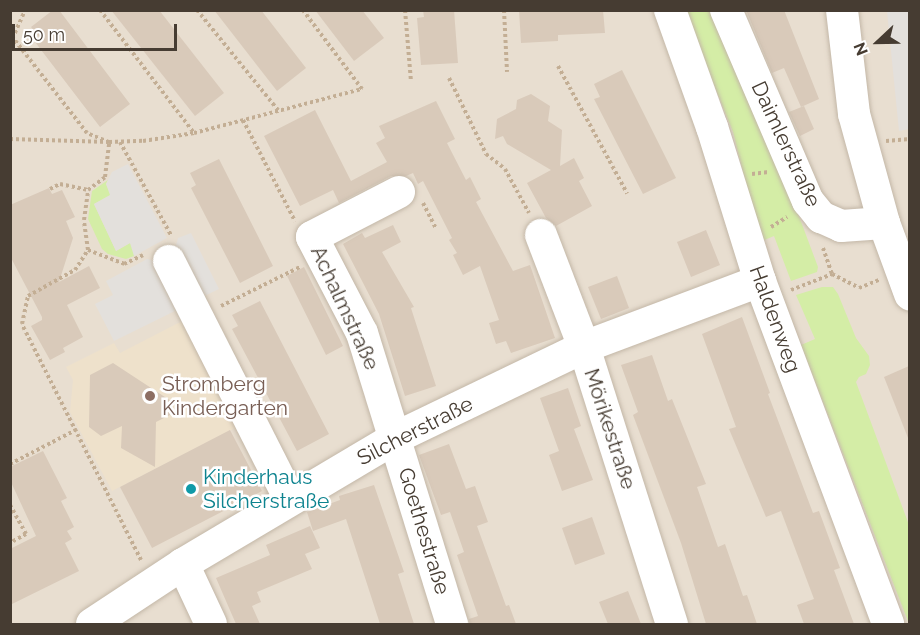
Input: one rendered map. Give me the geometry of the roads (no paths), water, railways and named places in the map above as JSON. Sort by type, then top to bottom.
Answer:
[{"type":"street","name":"Haldenweg","points":[[670,10],[728,177],[747,242],[774,286],[888,624]]},
{"type":"street","name":"Daimlerstraße","points":[[726,10],[792,164],[815,209],[841,226],[884,223]]},
{"type":"street","points":[[842,10],[854,114],[884,223],[905,283]]},
{"type":"street","name":"Achalmstraße","points":[[395,438],[362,333],[317,246],[399,192]]},
{"type":"street","name":"Mörikestraße","points":[[541,235],[584,347],[672,624]]},
{"type":"street","points":[[159,257],[198,318],[290,499]]},
{"type":"street","name":"Silcherstraße","points":[[92,624],[183,564],[395,438],[584,347],[774,286]]},
{"type":"street","name":"Goethestraße","points":[[395,438],[452,624]]},
{"type":"street","points":[[183,564],[211,624]]},
{"type":"place","name":"Stromberg Kindergarten","points":[[150,396]]},
{"type":"place","name":"Kinderhaus Silcherstraße","points":[[191,489]]}]
